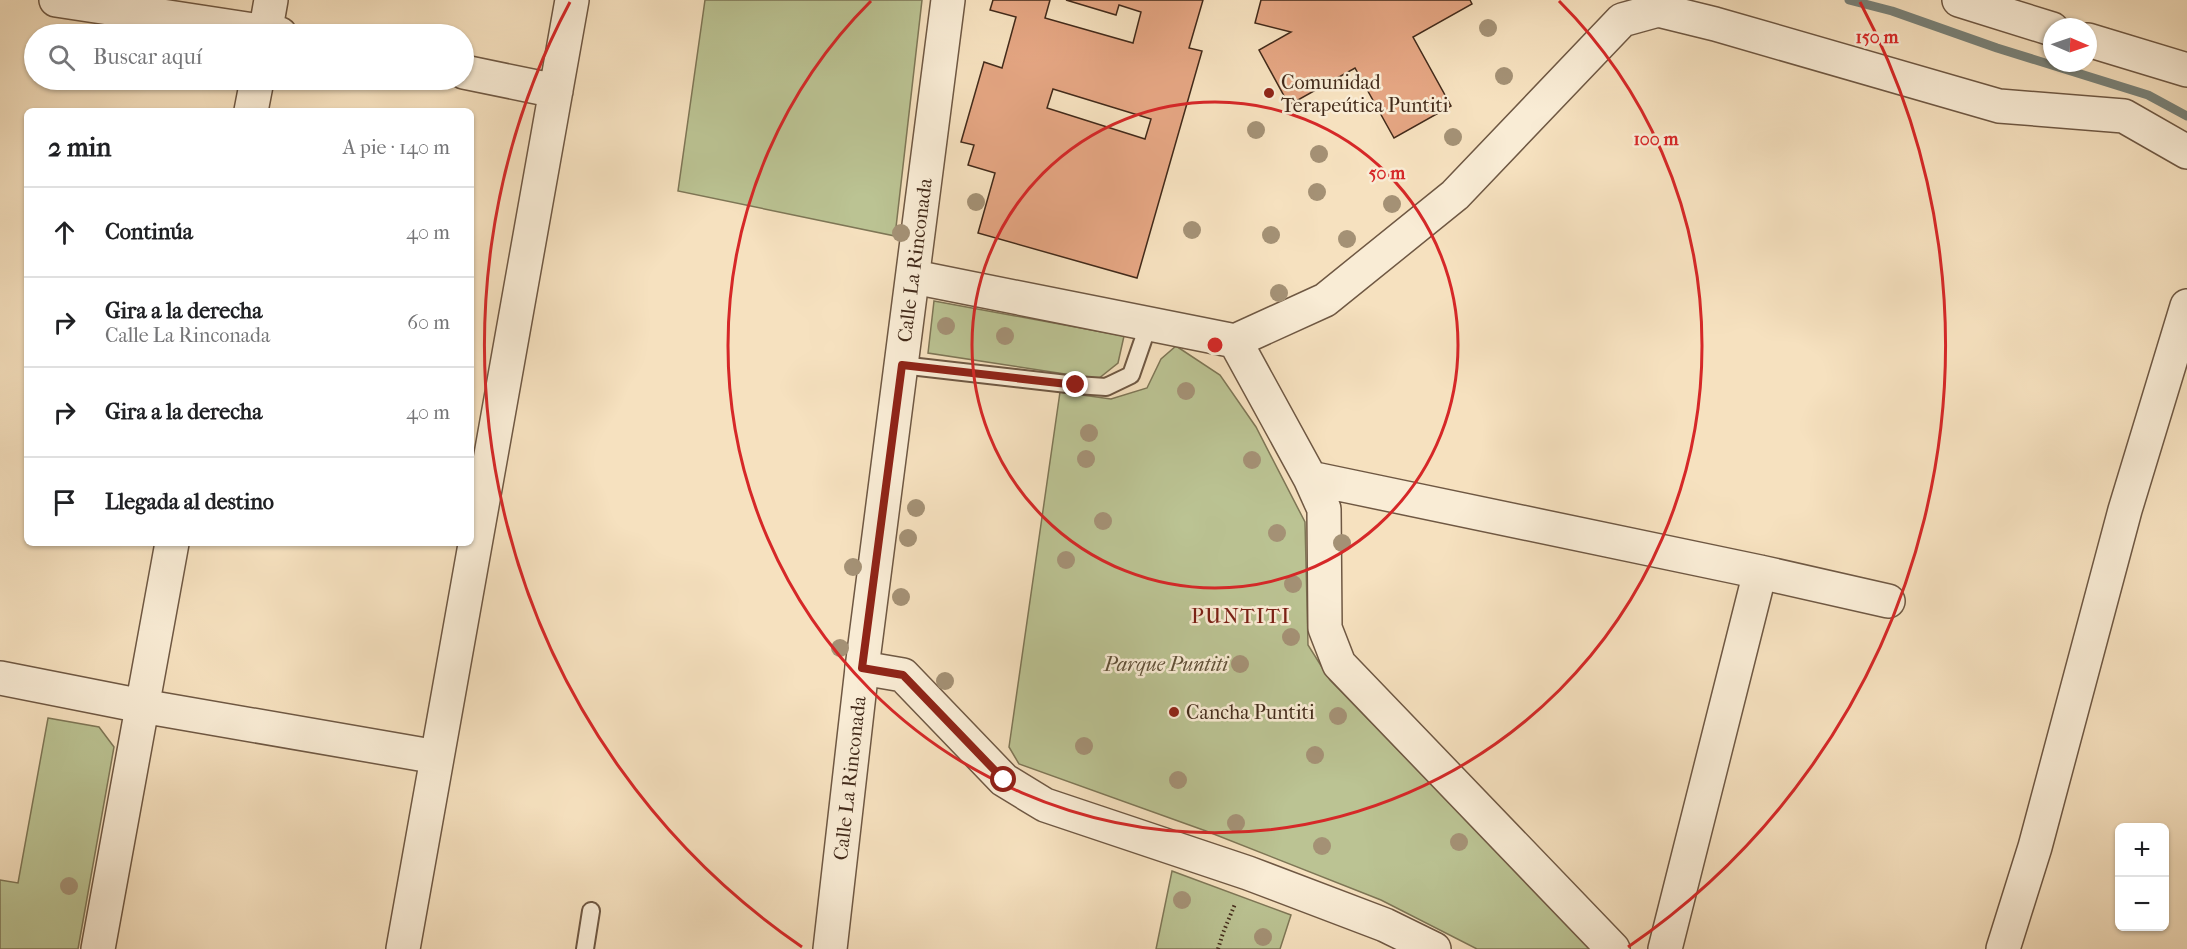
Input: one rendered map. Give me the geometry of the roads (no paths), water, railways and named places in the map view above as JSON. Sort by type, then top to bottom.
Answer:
[{"type":"street","points":[[56,0],[207,24]]},
{"type":"street","points":[[270,24],[271,0]]},
{"type":"street","points":[[403,949],[572,0]]},
{"type":"street","name":"Calle La Rinconada","points":[[830,949],[862,668],[948,0]]},
{"type":"street","points":[[1959,0],[2043,25]]},
{"type":"street","points":[[914,277],[1235,340],[1324,300],[1455,195],[1622,20],[1658,10],[1715,24],[1999,106],[2124,116],[2187,152]]},
{"type":"street","points":[[2097,43],[2187,70]]},
{"type":"street","points":[[474,74],[556,91]]},
{"type":"street","points":[[252,108],[255,90]]},
{"type":"street","points":[[2003,949],[2035,847],[2125,510],[2187,306]]},
{"type":"street","points":[[1235,340],[1310,478],[1324,509],[1325,628],[1339,664],[1613,949]]},
{"type":"street","points":[[1310,478],[1888,601]]},
{"type":"street","points":[[98,949],[171,546]]},
{"type":"street","points":[[1665,949],[1760,572]]},
{"type":"street","points":[[862,668],[903,675],[1004,780],[1044,805],[1248,873],[1385,925],[1434,949]]},
{"type":"street","points":[[0,678],[142,706],[437,757]]},
{"type":"lane","points":[[902,365],[1106,387],[1131,375],[1149,323]]},
{"type":"lane","points":[[585,949],[591,912]]},
{"type":"waterway","points":[[1849,0],[1892,11],[1997,48],[2148,95],[2187,116]]},
{"type":"place","name":"Comunidad Terapeútica Puntiti","points":[[1269,93]]},
{"type":"place","name":"Cancha Puntiti","points":[[1174,712]]},
{"type":"district","name":"PUNTITI","points":[[1241,616]]},
{"type":"park label","name":"Parque Puntiti","points":[[1166,664]]}]
